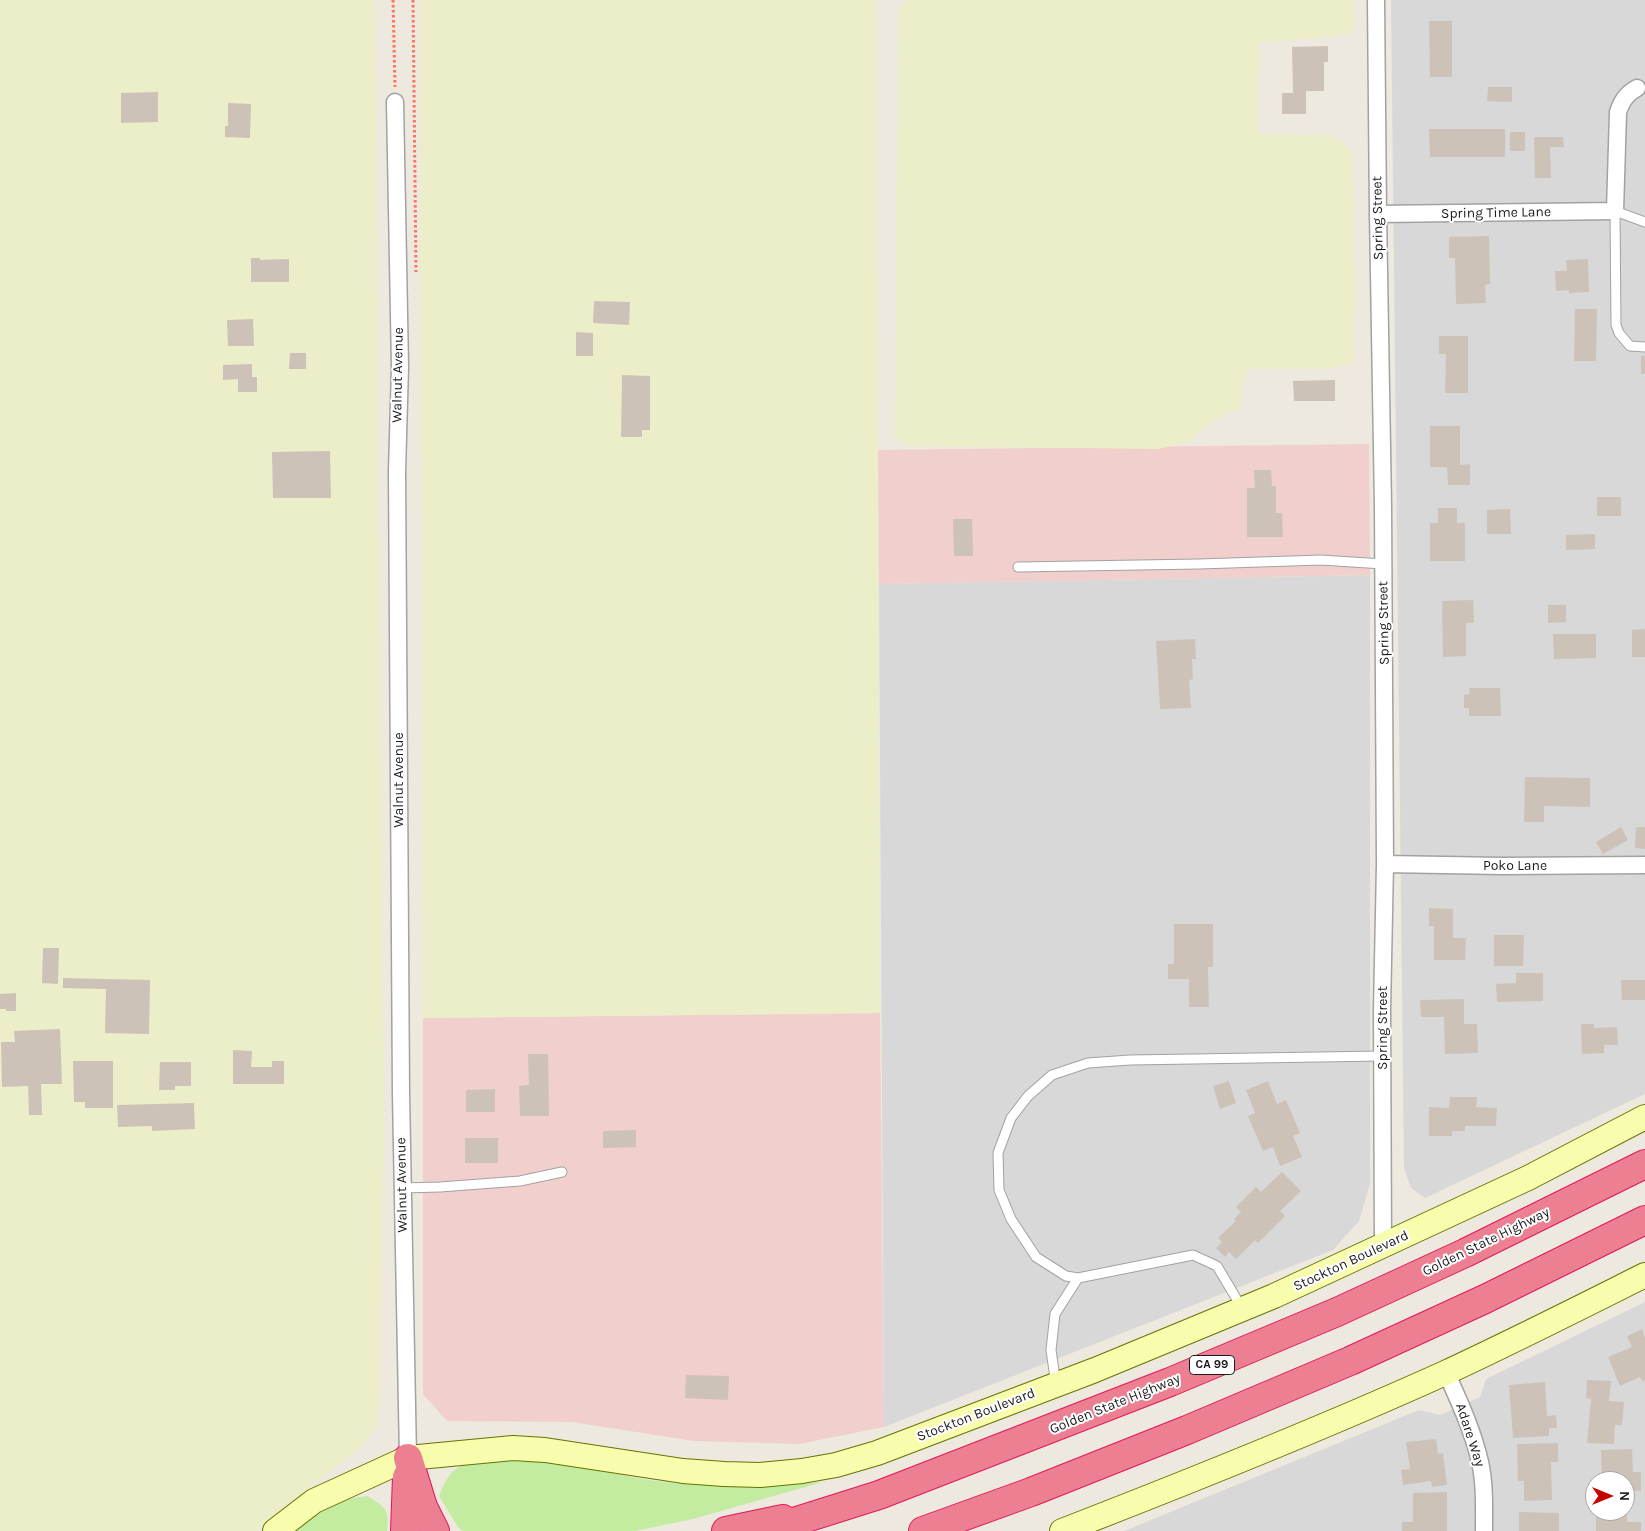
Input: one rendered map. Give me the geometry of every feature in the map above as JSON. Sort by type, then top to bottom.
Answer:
[{"type":"highway","name":"Golden State Highway","points":[[765,1531],[878,1495],[1170,1382],[1337,1312],[1465,1253],[1645,1164]]},
{"type":"highway","points":[[923,1531],[1031,1492],[1350,1361],[1485,1299],[1645,1220]]},
{"type":"highway","points":[[405,1531],[408,1458]]},
{"type":"highway","points":[[408,1458],[424,1507],[435,1531]]},
{"type":"highway","points":[[726,1531],[834,1509]]},
{"type":"street","name":"Spring Street","points":[[1376,0],[1384,507],[1385,864],[1382,1056],[1384,1246]]},
{"type":"street","points":[[1615,211],[1618,112],[1628,93],[1637,88]]},
{"type":"street","name":"Walnut Avenue","points":[[395,102],[400,367],[397,481],[402,1188],[408,1458]]},
{"type":"street","name":"Spring Time Lane","points":[[1378,214],[1615,211]]},
{"type":"street","name":"Poko Lane","points":[[1385,864],[1503,866],[1645,865]]},
{"type":"street","name":"Stockton Boulevard","points":[[275,1531],[314,1501],[408,1458],[513,1448],[545,1450],[683,1470],[760,1475],[802,1471],[877,1453],[1056,1385],[1243,1309],[1384,1246],[1528,1178],[1645,1117]]},
{"type":"street","points":[[1062,1531],[1174,1488],[1326,1425],[1446,1372],[1645,1275]]},
{"type":"street","name":"Adare Way","points":[[1446,1372],[1463,1411],[1481,1463],[1484,1494],[1484,1531]]},
{"type":"lane","points":[[1645,222],[1615,211],[1616,325],[1619,333],[1630,346],[1645,347]]},
{"type":"lane","points":[[1018,567],[1321,560],[1383,564]]},
{"type":"lane","points":[[1243,1309],[1217,1266],[1193,1255],[1078,1278],[1066,1276],[1036,1257],[1011,1219],[999,1190],[998,1153],[1011,1118],[1028,1096],[1052,1075],[1088,1063],[1130,1060],[1382,1056]]},
{"type":"lane","points":[[402,1188],[520,1181],[562,1172]]},
{"type":"lane","points":[[1056,1385],[1051,1350],[1055,1314],[1078,1278]]},
{"type":"path","points":[[393,0],[395,102]]},
{"type":"path","points":[[398,283],[416,274],[413,0]]},
{"type":"shaded area","points":[[1391,0],[1645,0],[1645,1094],[1425,1198],[1411,1188],[1404,1168]]},
{"type":"shaded area","points":[[1369,444],[1370,575],[879,584],[878,450]]},
{"type":"shaded area","points":[[1370,575],[1370,1184],[1359,1221],[1333,1250],[884,1427],[879,584]]},
{"type":"shaded area","points":[[880,1013],[884,1427],[799,1444],[694,1441],[572,1422],[447,1421],[423,1394],[423,1018]]},
{"type":"shaded area","points":[[1645,1302],[1645,1531],[1124,1531],[1419,1410],[1440,1415],[1480,1397],[1486,1379]]},
{"type":"green space","points":[[0,0],[375,0],[384,1127],[379,1423],[363,1445],[256,1531],[0,1531]]},
{"type":"green space","points":[[419,0],[876,0],[880,1013],[423,1018]]},
{"type":"green space","points":[[906,0],[1355,0],[1353,33],[1308,39],[1260,42],[1258,134],[1333,136],[1352,152],[1356,288],[1354,363],[1327,369],[1246,369],[1240,407],[1215,419],[1188,442],[1159,449],[908,446],[895,438],[898,11]]},
{"type":"green space","points":[[503,1459],[555,1459],[631,1477],[698,1485],[740,1486],[823,1482],[693,1519],[635,1531],[463,1531],[458,1527],[439,1496],[450,1474],[464,1465]]},
{"type":"green space","points":[[367,1496],[385,1509],[388,1518],[387,1531],[294,1531],[309,1518],[342,1500]]},
{"type":"building","points":[[1429,21],[1452,21],[1452,77],[1430,77]]},
{"type":"building","points":[[1328,46],[1328,62],[1324,62],[1324,91],[1306,91],[1306,114],[1282,114],[1282,93],[1293,93],[1292,47]]},
{"type":"building","points":[[1488,87],[1512,87],[1512,102],[1487,101]]},
{"type":"building","points":[[158,92],[158,122],[121,123],[121,93]]},
{"type":"building","points":[[228,103],[251,104],[250,138],[225,137],[225,126],[228,126]]},
{"type":"building","points":[[1429,129],[1505,129],[1505,157],[1430,157]]},
{"type":"building","points":[[1510,132],[1525,132],[1525,151],[1510,151]]},
{"type":"building","points":[[1534,137],[1563,137],[1564,147],[1550,147],[1551,178],[1535,178]]},
{"type":"building","points":[[1489,236],[1490,284],[1485,285],[1486,303],[1456,304],[1455,258],[1449,258],[1449,237]]},
{"type":"building","points":[[251,258],[260,258],[260,260],[289,259],[289,282],[251,282]]},
{"type":"building","points":[[1588,259],[1589,292],[1569,293],[1569,290],[1556,291],[1555,271],[1567,271],[1566,260]]},
{"type":"building","points":[[594,301],[630,302],[629,325],[593,323]]},
{"type":"building","points":[[1575,309],[1597,309],[1596,361],[1574,361]]},
{"type":"building","points":[[253,319],[254,346],[228,346],[227,320]]},
{"type":"building","points":[[576,332],[593,333],[593,356],[576,356]]},
{"type":"building","points":[[1439,336],[1468,336],[1468,393],[1445,393],[1446,354],[1439,354]]},
{"type":"building","points":[[290,353],[306,353],[306,369],[289,369]]},
{"type":"building","points":[[1641,356],[1645,356],[1645,374],[1641,374]]},
{"type":"building","points":[[252,364],[252,377],[257,377],[257,392],[238,392],[238,379],[223,380],[223,365]]},
{"type":"building","points":[[622,375],[650,376],[650,430],[642,430],[642,437],[621,437]]},
{"type":"building","points":[[1335,380],[1335,401],[1294,401],[1293,381]]},
{"type":"building","points":[[1430,426],[1460,426],[1460,465],[1470,464],[1470,485],[1448,485],[1447,467],[1430,467]]},
{"type":"building","points":[[330,451],[331,498],[273,498],[272,452]]},
{"type":"building","points":[[1254,470],[1271,470],[1272,486],[1276,486],[1276,513],[1282,513],[1283,537],[1247,537],[1247,488],[1255,488]]},
{"type":"building","points":[[1597,497],[1621,497],[1621,516],[1597,516]]},
{"type":"building","points":[[1438,508],[1457,508],[1457,523],[1465,523],[1465,561],[1430,561],[1430,523],[1438,523]]},
{"type":"building","points":[[1510,509],[1511,534],[1487,534],[1487,510]]},
{"type":"building","points":[[953,519],[972,519],[973,556],[954,556]]},
{"type":"building","points":[[1595,534],[1595,549],[1566,550],[1566,535]]},
{"type":"building","points":[[1473,600],[1474,623],[1466,623],[1466,656],[1443,657],[1442,601]]},
{"type":"building","points":[[1548,605],[1566,605],[1566,622],[1548,623]]},
{"type":"building","points":[[1645,629],[1645,657],[1632,657],[1632,630]]},
{"type":"building","points":[[1553,634],[1596,634],[1596,658],[1554,659]]},
{"type":"building","points":[[1195,639],[1196,659],[1192,659],[1193,679],[1189,680],[1191,708],[1160,709],[1156,641]]},
{"type":"building","points":[[1469,688],[1500,688],[1501,716],[1469,716],[1469,708],[1464,708],[1464,695],[1470,694]]},
{"type":"building","points":[[1525,777],[1590,778],[1590,807],[1544,806],[1544,822],[1524,822]]},
{"type":"building","points":[[1621,827],[1628,840],[1603,854],[1596,842]]},
{"type":"building","points":[[1636,827],[1645,827],[1645,849],[1635,848]]},
{"type":"building","points":[[1429,908],[1453,909],[1453,938],[1466,938],[1465,960],[1434,960],[1434,926],[1429,926]]},
{"type":"building","points":[[1174,924],[1213,924],[1213,967],[1208,967],[1209,1007],[1189,1007],[1189,979],[1168,979],[1168,964],[1174,964]]},
{"type":"building","points":[[1494,935],[1524,935],[1523,966],[1494,966]]},
{"type":"building","points":[[43,948],[59,948],[58,984],[42,983]]},
{"type":"building","points":[[1516,973],[1543,973],[1543,1001],[1497,1002],[1496,984],[1516,983]]},
{"type":"building","points":[[63,978],[150,980],[149,1034],[105,1033],[106,989],[63,988]]},
{"type":"building","points":[[1621,980],[1645,980],[1645,1000],[1622,1000]]},
{"type":"building","points":[[16,993],[16,1011],[0,1009],[0,994]]},
{"type":"building","points":[[1464,999],[1464,1024],[1477,1024],[1478,1053],[1445,1054],[1444,1017],[1421,1017],[1420,1000]]},
{"type":"building","points":[[1581,1024],[1594,1024],[1594,1028],[1617,1027],[1618,1045],[1604,1045],[1604,1053],[1582,1054]]},
{"type":"building","points":[[60,1029],[62,1084],[41,1084],[42,1115],[29,1115],[28,1086],[2,1087],[1,1042],[15,1042],[14,1031]]},
{"type":"building","points":[[233,1050],[252,1051],[251,1067],[272,1067],[272,1061],[284,1061],[284,1084],[233,1084]]},
{"type":"building","points":[[528,1054],[548,1054],[549,1116],[520,1116],[519,1086],[529,1085]]},
{"type":"building","points":[[73,1061],[113,1061],[113,1108],[85,1108],[85,1102],[74,1102]]},
{"type":"building","points":[[160,1062],[191,1062],[191,1086],[175,1086],[175,1090],[159,1090]]},
{"type":"building","points":[[1229,1081],[1236,1103],[1220,1109],[1213,1086]]},
{"type":"building","points":[[1268,1081],[1277,1104],[1286,1100],[1300,1133],[1293,1136],[1302,1157],[1280,1166],[1273,1147],[1263,1151],[1248,1116],[1255,1113],[1246,1090]]},
{"type":"building","points":[[495,1089],[495,1112],[466,1112],[466,1090]]},
{"type":"building","points":[[1450,1097],[1477,1097],[1476,1107],[1497,1108],[1496,1126],[1465,1126],[1465,1131],[1452,1131],[1452,1136],[1429,1136],[1429,1107],[1449,1108]]},
{"type":"building","points":[[194,1103],[195,1129],[152,1131],[152,1126],[118,1127],[117,1105]]},
{"type":"building","points":[[636,1130],[636,1147],[603,1148],[603,1131]]},
{"type":"building","points":[[465,1138],[498,1138],[498,1163],[465,1163]]},
{"type":"building","points":[[1282,1172],[1301,1191],[1280,1211],[1285,1216],[1258,1243],[1255,1240],[1236,1259],[1229,1252],[1225,1257],[1216,1248],[1222,1242],[1218,1238],[1236,1221],[1234,1219],[1241,1212],[1236,1207],[1256,1187],[1261,1192]]},
{"type":"building","points":[[1642,1329],[1645,1338],[1645,1380],[1642,1381],[1640,1377],[1620,1386],[1608,1357],[1632,1347],[1627,1336]]},
{"type":"building","points":[[686,1375],[729,1376],[728,1400],[685,1398]]},
{"type":"building","points":[[1587,1380],[1611,1381],[1609,1401],[1624,1402],[1622,1425],[1615,1425],[1614,1444],[1587,1443],[1591,1399],[1586,1398]]},
{"type":"building","points":[[1545,1382],[1547,1416],[1556,1415],[1557,1428],[1549,1428],[1549,1436],[1513,1438],[1509,1385]]},
{"type":"building","points":[[1436,1439],[1438,1454],[1443,1453],[1447,1485],[1432,1487],[1431,1481],[1403,1485],[1401,1470],[1410,1469],[1406,1442]]},
{"type":"building","points":[[1558,1443],[1558,1462],[1551,1462],[1552,1500],[1524,1501],[1524,1481],[1518,1481],[1517,1444]]},
{"type":"building","points":[[1632,1449],[1633,1471],[1602,1471],[1601,1450]]},
{"type":"building","points":[[1635,1472],[1641,1472],[1641,1491],[1635,1491]]},
{"type":"building","points":[[1447,1492],[1447,1531],[1402,1531],[1402,1522],[1413,1522],[1413,1493]]},
{"type":"building","points":[[1519,1512],[1559,1513],[1559,1531],[1519,1531]]},
{"type":"building","points":[[1596,1521],[1641,1522],[1641,1531],[1596,1531]]}]
